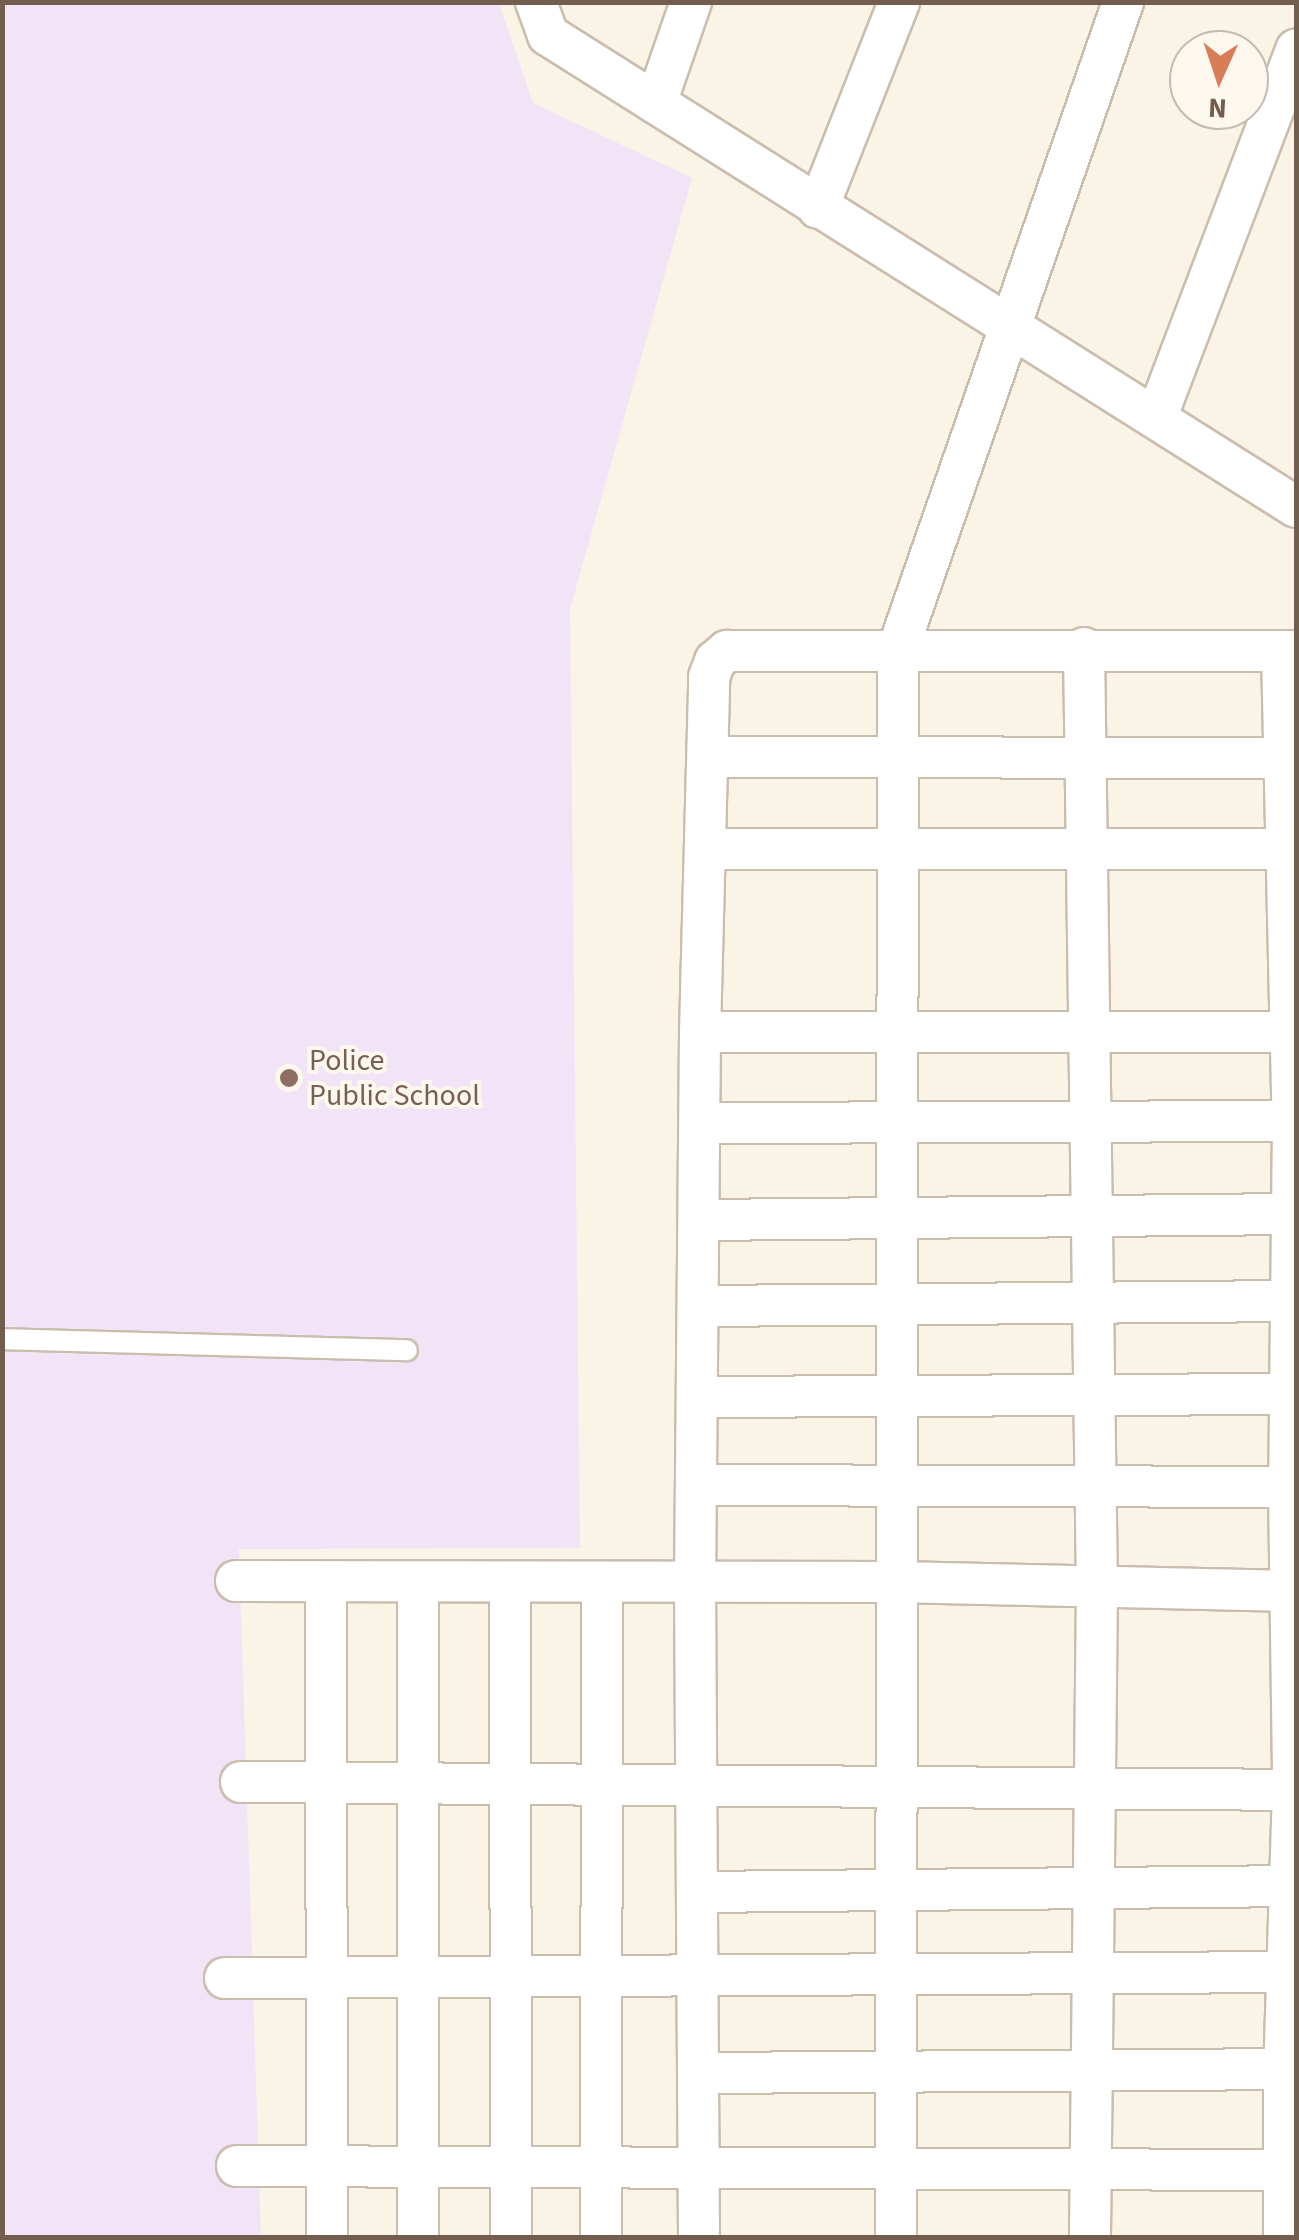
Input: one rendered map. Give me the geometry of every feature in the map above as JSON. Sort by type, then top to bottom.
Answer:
[{"type":"street","points":[[536,2],[548,35],[1296,507]]},
{"type":"street","points":[[656,103],[691,2]]},
{"type":"street","points":[[818,208],[899,2]]},
{"type":"street","points":[[896,2238],[898,649],[1123,2]]},
{"type":"street","points":[[1157,416],[1296,50]]},
{"type":"street","points":[[1084,648],[1096,1588],[1090,2238]]},
{"type":"street","points":[[699,2238],[695,1584],[702,1220],[700,1032],[710,677],[715,661],[727,651],[1084,648],[1289,652],[1286,758],[1295,1120],[1295,1790],[1289,2170],[1284,2238]]},
{"type":"street","points":[[708,757],[1286,758]]},
{"type":"street","points":[[706,849],[1288,850]]},
{"type":"street","points":[[700,1032],[1294,1032]]},
{"type":"street","points":[[701,1123],[1295,1120]]},
{"type":"street","points":[[702,1220],[1293,1214]]},
{"type":"street","points":[[700,1306],[1295,1302]]},
{"type":"street","points":[[698,1396],[1293,1394]]},
{"type":"street","points":[[697,1485],[1292,1487]]},
{"type":"street","points":[[236,1581],[897,1582],[1294,1591]]},
{"type":"street","points":[[326,1583],[328,2238]]},
{"type":"street","points":[[418,1583],[418,2238]]},
{"type":"street","points":[[510,1583],[512,2238]]},
{"type":"street","points":[[602,1583],[602,2238]]},
{"type":"street","points":[[241,1782],[1295,1790]]},
{"type":"street","points":[[697,1892],[1294,1886]]},
{"type":"street","points":[[225,1978],[1293,1972]]},
{"type":"street","points":[[698,2073],[1290,2069]]},
{"type":"street","points":[[237,2166],[1289,2170]]},
{"type":"lane","points":[[2,1339],[407,1350]]},
{"type":"shaded area","name":"Police Public School","points":[[3,3],[499,3],[533,103],[692,178],[570,609],[580,1548],[239,1549],[261,2237],[3,2238]]},
{"type":"place","name":"Police Public School","points":[[289,1078]]}]
